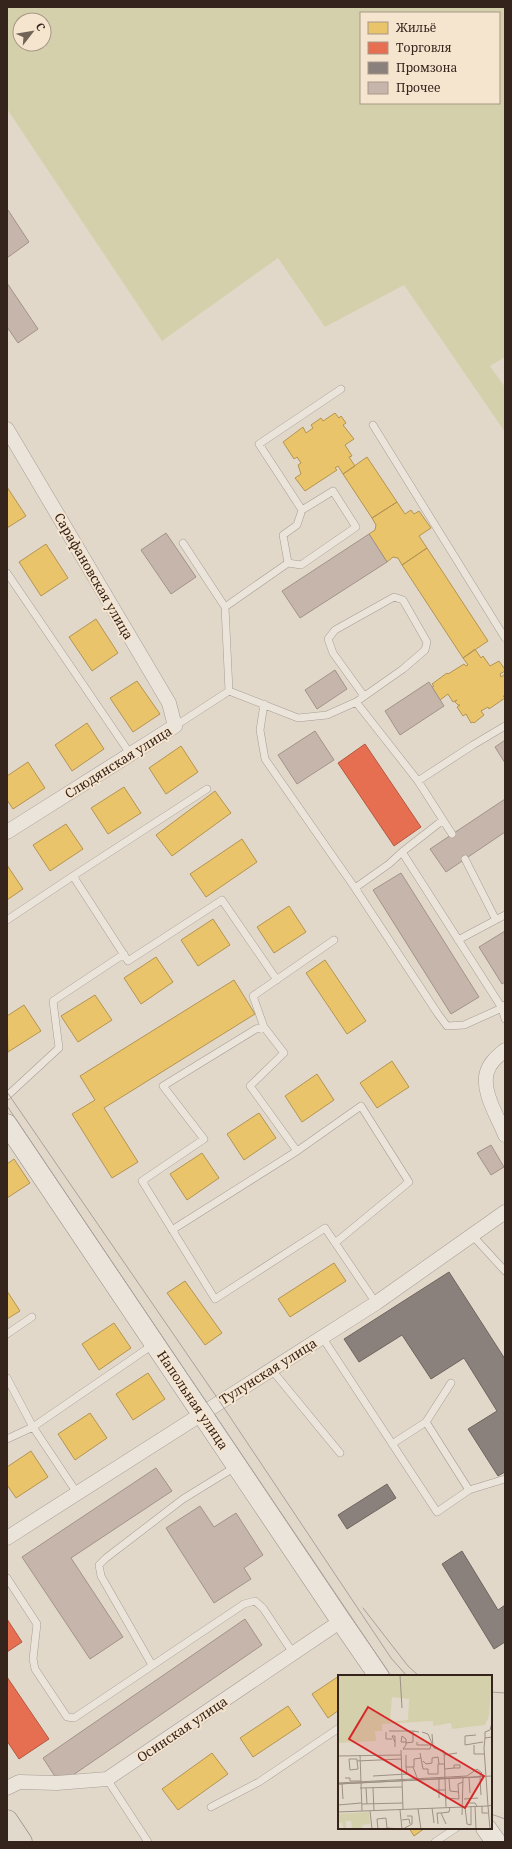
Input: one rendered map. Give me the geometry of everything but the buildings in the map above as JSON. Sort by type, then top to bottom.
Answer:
[{"type":"main road","points":[[7,1821],[22,1842]]},
{"type":"street","name":"Сарафановская улица","points":[[7,429],[169,703],[175,726]]},
{"type":"street","name":"Слюдянская улица","points":[[7,832],[132,755],[175,726]]},
{"type":"street","points":[[505,1050],[494,1060],[487,1072],[487,1090],[505,1134]]},
{"type":"street","name":"Напольная улица","points":[[7,1124],[378,1675]]},
{"type":"street","name":"Тулунская улица","points":[[7,1538],[376,1302],[505,1212]]},
{"type":"street","name":"Осинская улица","points":[[7,1788],[19,1782],[57,1783],[107,1779],[341,1621]]},
{"type":"street","points":[[487,1829],[496,1842]]},
{"type":"lane","points":[[302,510],[259,444],[341,389]]},
{"type":"lane","points":[[373,425],[505,638]]},
{"type":"lane","points":[[225,607],[288,563],[301,565],[356,527],[333,491],[302,510],[297,525],[283,535],[288,563]]},
{"type":"lane","points":[[183,543],[225,607],[229,691],[298,718],[327,715],[356,702],[403,669],[425,650],[427,642],[403,600],[394,597],[335,630],[328,640],[333,652],[364,696]]},
{"type":"lane","points":[[7,574],[132,755]]},
{"type":"lane","name":"Слюдянская улица","points":[[175,726],[229,691]]},
{"type":"lane","points":[[356,702],[418,782],[452,834]]},
{"type":"lane","points":[[264,704],[260,730],[265,759],[356,888],[447,1026],[464,1025],[503,1007]]},
{"type":"lane","points":[[418,782],[473,745],[505,726]]},
{"type":"lane","points":[[7,920],[207,788]]},
{"type":"lane","points":[[356,888],[389,864],[442,820]]},
{"type":"lane","points":[[402,852],[503,1007],[505,1018]]},
{"type":"lane","points":[[465,858],[496,920]]},
{"type":"lane","points":[[73,876],[128,961],[222,900],[277,980]]},
{"type":"lane","points":[[458,940],[505,915]]},
{"type":"lane","points":[[297,1151],[250,1086],[284,1053],[264,1027],[253,996],[334,940]]},
{"type":"lane","points":[[7,1096],[59,1048],[53,1001],[124,954]]},
{"type":"lane","points":[[264,1027],[256,1029],[163,1086],[204,1139],[142,1181],[215,1299],[325,1228],[376,1302]]},
{"type":"lane","points":[[172,1230],[297,1151],[361,1106],[409,1182],[335,1243]]},
{"type":"lane","points":[[472,1235],[505,1271]]},
{"type":"lane","points":[[7,1334],[32,1317]]},
{"type":"lane","points":[[321,1337],[437,1512],[469,1490],[505,1479]]},
{"type":"lane","points":[[7,1439],[33,1427],[154,1344]]},
{"type":"lane","points":[[271,1369],[340,1454]]},
{"type":"lane","points":[[7,1378],[33,1427],[78,1493]]},
{"type":"lane","points":[[392,1444],[426,1422],[451,1383]]},
{"type":"lane","points":[[426,1422],[469,1490]]},
{"type":"lane","points":[[152,1665],[101,1576],[99,1565],[183,1499],[237,1466]]},
{"type":"lane","points":[[7,1578],[37,1624],[33,1659],[35,1669],[67,1717],[74,1718],[244,1604],[255,1601],[263,1608],[293,1653]]},
{"type":"lane","points":[[212,1807],[259,1782],[338,1729]]},
{"type":"lane","points":[[107,1779],[148,1842]]},
{"type":"lane","points":[[435,1842],[454,1829]]},
{"type":"shaded area","points":[[7,7],[505,7],[505,357],[490,366],[505,387],[505,432],[404,285],[325,327],[278,258],[162,341],[7,109]]},
{"type":"tram line","points":[[7,1092],[220,1402],[391,1658],[406,1675]]},
{"type":"tram line","points":[[7,1106],[390,1675]]},
{"type":"tram line","points":[[363,1608],[408,1666],[418,1675]]},
{"type":"tram line","points":[[492,1692],[505,1693]]},
{"type":"tram line","points":[[492,1814],[505,1819]]}]
